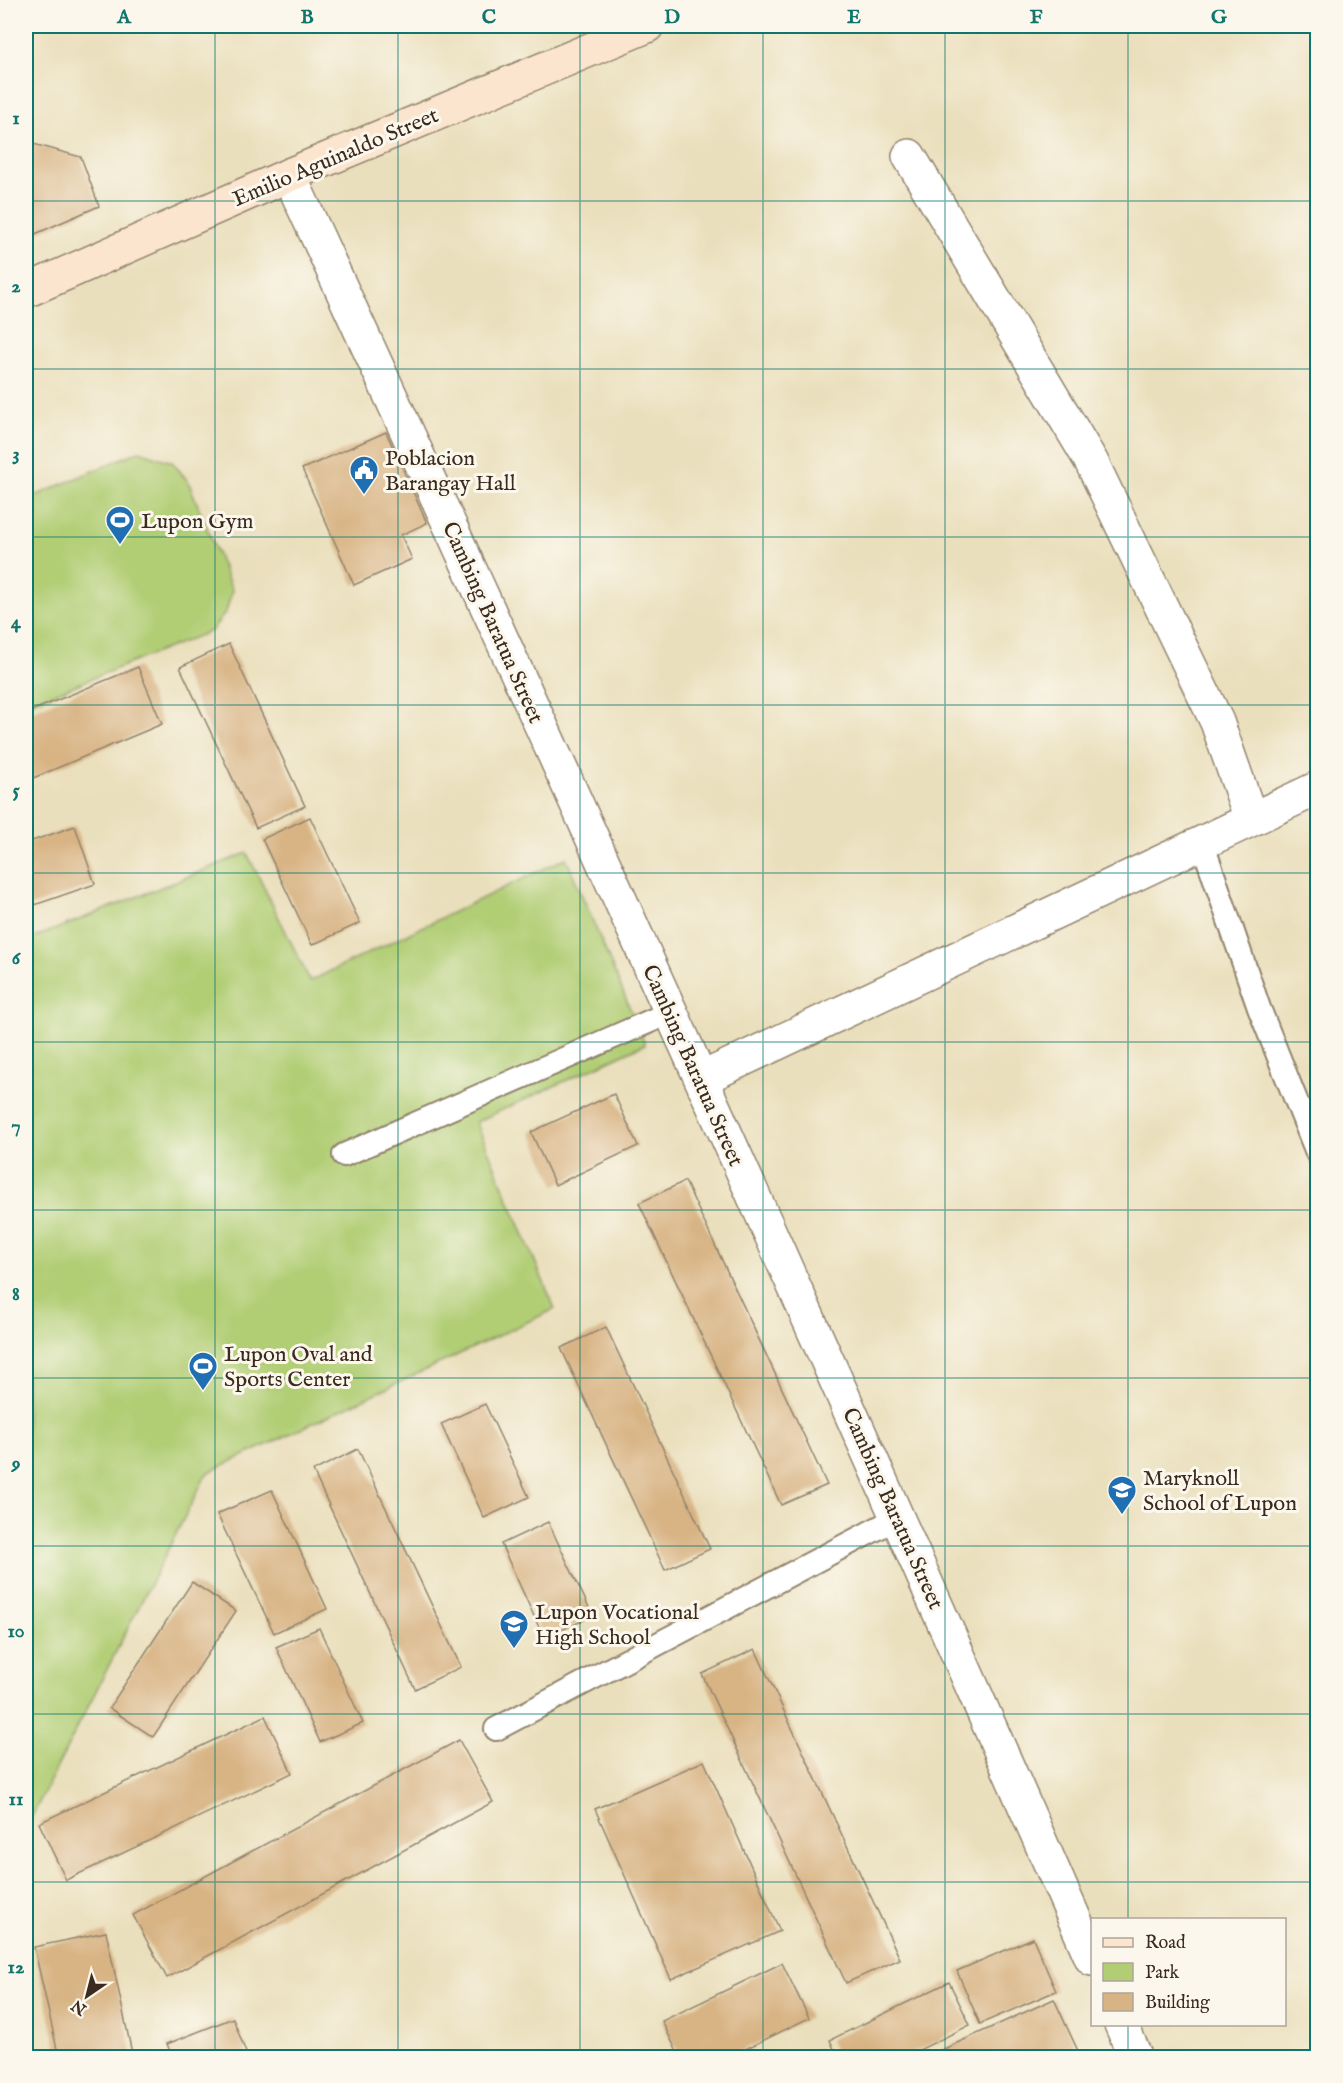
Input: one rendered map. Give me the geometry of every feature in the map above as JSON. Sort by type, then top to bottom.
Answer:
[{"type":"street","name":"Emilio Aguinaldo Street","points":[[26,291],[288,175],[647,26]]},
{"type":"street","points":[[909,156],[1091,460],[1217,722],[1251,819]]},
{"type":"street","name":"Cambing Baratua Street","points":[[288,175],[471,569],[899,1517],[1091,1957]]},
{"type":"street","points":[[701,1079],[1317,788]]},
{"type":"street","points":[[1121,2026],[1136,2058]]},
{"type":"lane","points":[[1202,842],[1258,1008],[1317,1155]]},
{"type":"lane","points":[[344,1155],[671,1012]]},
{"type":"lane","points":[[496,1729],[899,1517]]},
{"type":"green space","name":"Lupon Gym","points":[[139,451],[172,462],[188,481],[232,590],[226,612],[211,631],[26,705],[26,500]]},
{"type":"green space","name":"Lupon Oval and Sports Center","points":[[247,853],[310,981],[566,858],[645,1044],[476,1122],[555,1309],[207,1473],[26,1828],[26,941]]},
{"type":"building","points":[[26,142],[81,157],[99,206],[26,238]]},
{"type":"building","name":"Poblacion Barangay Hall","points":[[386,432],[427,523],[401,535],[412,559],[354,585],[302,469]]},
{"type":"building","points":[[229,644],[305,806],[256,828],[180,667]]},
{"type":"building","points":[[138,667],[162,724],[26,781],[26,713]]},
{"type":"building","points":[[310,817],[360,923],[312,945],[262,839]]},
{"type":"building","points":[[75,826],[95,884],[26,908],[26,843]]},
{"type":"building","points":[[614,1094],[638,1146],[555,1185],[531,1132]]},
{"type":"building","points":[[685,1181],[827,1485],[781,1505],[639,1203]]},
{"type":"building","points":[[606,1327],[710,1549],[665,1570],[561,1348]]},
{"type":"building","points":[[485,1404],[529,1497],[484,1518],[441,1424]]},
{"type":"building","points":[[358,1449],[461,1667],[415,1689],[313,1471]]},
{"type":"building","points":[[272,1490],[327,1609],[274,1633],[217,1514]]},
{"type":"building","points":[[548,1522],[593,1616],[544,1638],[501,1544]]},
{"type":"building","points":[[192,1582],[236,1611],[153,1737],[109,1708]]},
{"type":"building","points":[[319,1628],[363,1723],[320,1742],[276,1647]]},
{"type":"building","points":[[755,1649],[900,1959],[846,1983],[702,1674]]},
{"type":"building","points":[[265,1716],[292,1773],[66,1880],[39,1823]]},
{"type":"building","points":[[459,1740],[493,1802],[167,1978],[133,1915]]},
{"type":"building","points":[[704,1761],[780,1931],[671,1979],[595,1809]]},
{"type":"building","points":[[106,1932],[133,2058],[59,2058],[34,1947]]},
{"type":"building","points":[[1033,1938],[1056,1991],[980,2024],[957,1971]]},
{"type":"building","points":[[782,1963],[809,2018],[727,2058],[680,2058],[662,2021]]},
{"type":"building","points":[[949,1982],[970,2025],[903,2058],[838,2058],[830,2040]]},
{"type":"building","points":[[1054,1999],[1078,2051],[1064,2058],[937,2058],[935,2053]]},
{"type":"building","points":[[233,2018],[248,2058],[173,2058],[167,2044]]},
{"type":"building","points":[[827,2049],[832,2058],[809,2058]]},
{"type":"place","name":"Poblacion Barangay Hall","points":[[364,496]]},
{"type":"place","name":"Lupon Gym","points":[[120,546]]},
{"type":"place","name":"Lupon Oval and Sports Center","points":[[203,1392]]},
{"type":"place","name":"Maryknoll School of Lupon","points":[[1122,1516]]},
{"type":"place","name":"Lupon Vocational High School","points":[[514,1650]]}]
